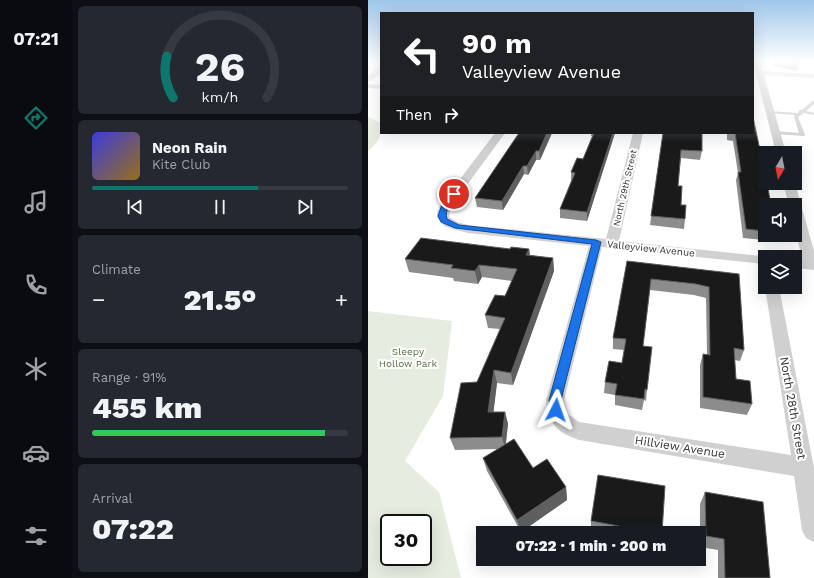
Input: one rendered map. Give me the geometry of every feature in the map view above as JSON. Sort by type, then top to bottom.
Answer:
[{"type":"street","points":[[763,88],[779,146]]},
{"type":"street","name":"Valleyview Avenue","points":[[499,134],[442,211],[443,220],[450,224],[468,229],[758,259]]},
{"type":"street","name":"North 29th Street","points":[[561,420],[556,410],[555,400],[638,134]]},
{"type":"street","points":[[791,190],[813,265],[802,264]]},
{"type":"street","name":"North 28th Street","points":[[773,294],[814,530]]},
{"type":"street","name":"Hillview Avenue","points":[[561,420],[568,427],[579,431],[803,467]]},
{"type":"lane","points":[[776,133],[802,135],[796,117],[800,112],[814,102]]},
{"type":"lane","points":[[770,112],[800,112],[814,114]]},
{"type":"green space","points":[[368,117],[380,123],[380,134],[375,144],[368,151]]},
{"type":"green space","name":"Sleepy Hollow Park","points":[[368,311],[452,321],[443,396],[405,461],[439,492],[461,578],[368,578]]},
{"type":"building","points":[[754,122],[759,146],[758,190],[768,190],[770,198],[758,198],[758,230],[746,229],[738,172],[741,172],[735,134],[754,134]]},
{"type":"building","points":[[518,134],[547,134],[539,151],[536,151],[527,166],[523,166],[502,201],[475,198]]},
{"type":"building","points":[[594,134],[613,134],[587,212],[560,209],[575,173],[571,172],[577,158],[583,159]]},
{"type":"building","points":[[663,134],[702,134],[702,151],[681,150],[678,186],[682,186],[681,205],[686,205],[685,219],[651,216]]},
{"type":"building","points":[[421,238],[510,249],[511,247],[529,249],[526,255],[553,258],[511,373],[494,370],[488,412],[505,412],[502,437],[450,438],[461,383],[477,382],[505,318],[485,315],[495,295],[505,296],[517,269],[479,265],[475,271],[451,268],[453,265],[405,259]]},
{"type":"building","points":[[627,261],[739,274],[744,350],[734,348],[736,379],[750,381],[752,404],[703,397],[703,354],[710,355],[709,287],[651,279],[643,346],[652,347],[647,390],[645,389],[644,399],[615,395],[617,384],[605,382],[609,361],[622,363],[626,339],[613,338]]},
{"type":"building","points":[[514,439],[533,468],[547,459],[566,487],[517,520],[483,458]]},
{"type":"building","points":[[598,475],[665,486],[662,526],[618,526],[591,521]]},
{"type":"building","points":[[705,492],[763,502],[770,578],[725,578],[724,539],[706,536]]},
{"type":"route","points":[[454,194],[442,211],[442,216],[443,220],[458,227],[596,242],[555,400],[556,410]]}]
